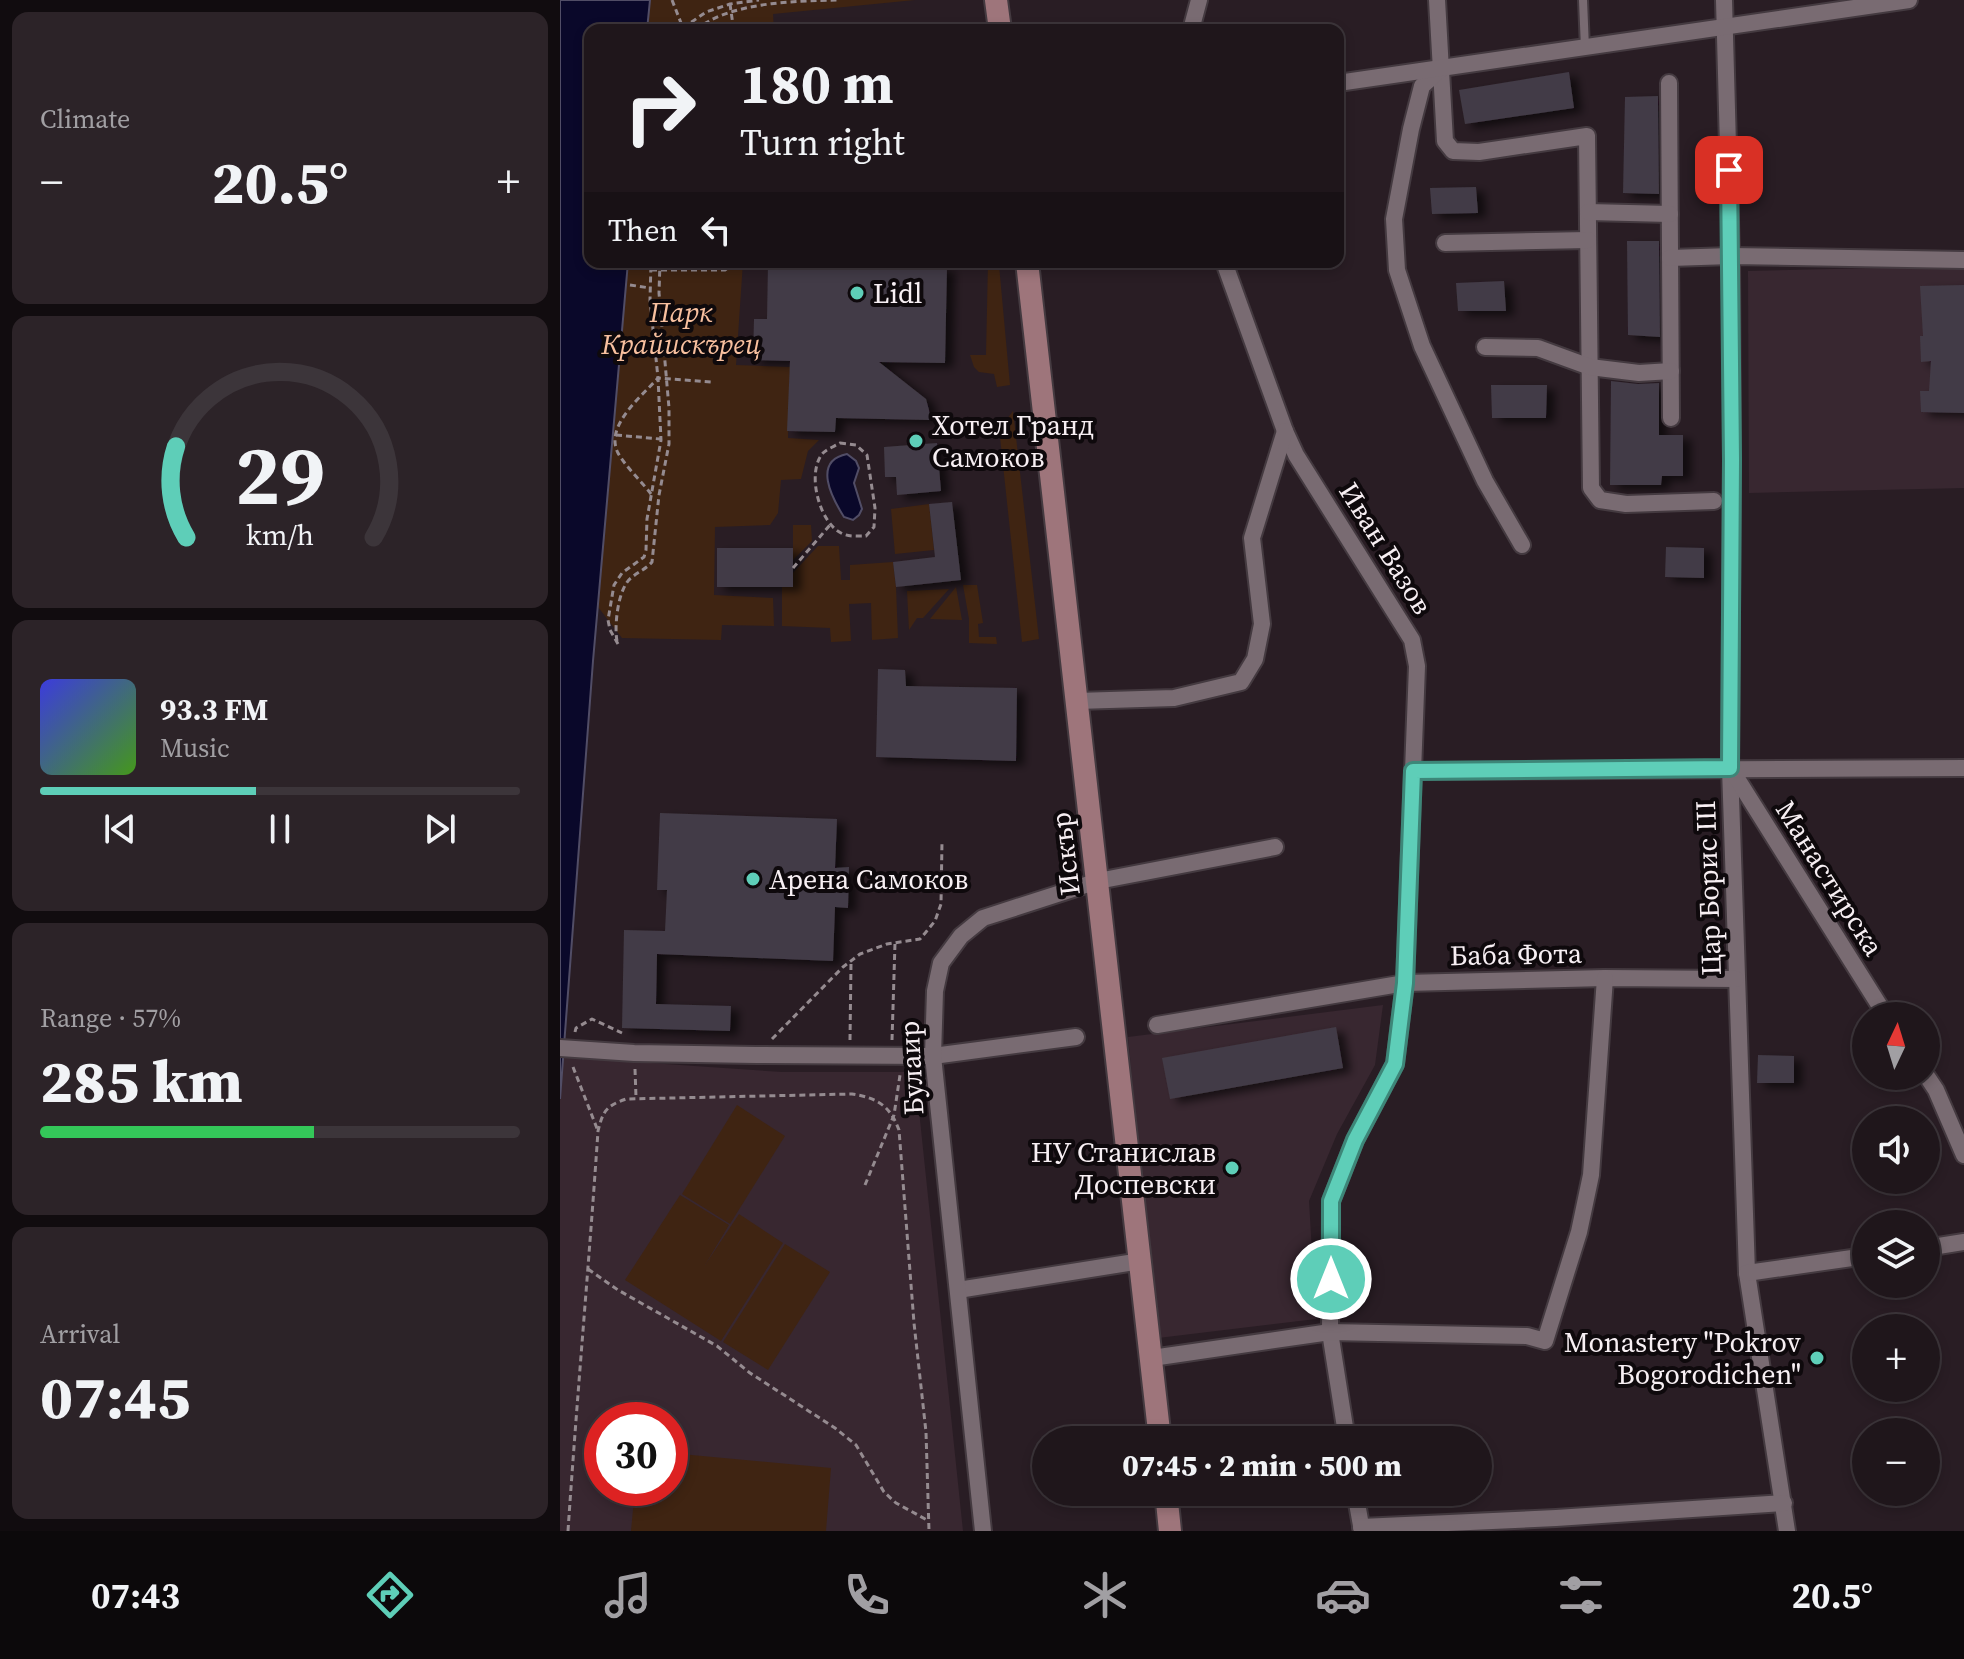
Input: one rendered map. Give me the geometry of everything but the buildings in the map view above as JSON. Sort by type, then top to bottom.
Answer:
[{"type":"main road","points":[[996,0],[999,24]]},
{"type":"main road","name":"Искър","points":[[1028,268],[1159,1426]]},
{"type":"main road","points":[[1167,1506],[1170,1531]]},
{"type":"street","points":[[1193,24],[1199,0]]},
{"type":"street","points":[[1437,0],[1445,141],[1453,151],[1479,152],[1587,136],[1591,488],[1600,500],[1626,504],[1714,501]]},
{"type":"street","name":"Цар Борис III","points":[[1724,0],[1731,256],[1730,768],[1747,1273],[1787,1531]]},
{"type":"street","points":[[1344,82],[1909,0]]},
{"type":"street","points":[[1442,68],[1422,86],[1411,129],[1394,219],[1397,270],[1422,346],[1485,481],[1522,545]]},
{"type":"street","points":[[1669,83],[1671,418]]},
{"type":"street","points":[[1588,212],[1670,214]]},
{"type":"street","points":[[1445,243],[1588,240]]},
{"type":"street","points":[[1670,258],[1731,256],[1964,260]]},
{"type":"street","name":"Иван Вазов","points":[[1226,268],[1296,455],[1412,640],[1417,666],[1405,983],[1395,1064],[1355,1140],[1331,1201],[1330,1332],[1345,1426]]},
{"type":"street","points":[[1485,347],[1538,348],[1590,367],[1639,373],[1671,371]]},
{"type":"street","points":[[1077,701],[1174,698],[1241,682],[1255,659],[1262,624],[1252,538],[1285,431]]},
{"type":"street","name":"Манастирска","points":[[1730,768],[1877,1002]]},
{"type":"street","points":[[1413,771],[1964,768]]},
{"type":"street","name":"Булаир","points":[[983,1531],[933,1056],[935,991],[941,963],[961,936],[983,918],[1098,881],[1275,847]]},
{"type":"street","points":[[1152,1358],[1330,1332],[1527,1336],[1545,1341],[1579,1232],[1591,1175],[1605,978]]},
{"type":"street","name":"Баба Фота","points":[[1157,1025],[1405,983],[1605,978],[1736,979]]},
{"type":"street","points":[[565,1049],[634,1053],[933,1056],[1076,1037]]},
{"type":"street","points":[[1936,1090],[1964,1155]]},
{"type":"street","points":[[1940,1246],[1964,1242]]},
{"type":"street","points":[[1747,1273],[1852,1258]]},
{"type":"street","points":[[958,1290],[1141,1261]]},
{"type":"street","points":[[1357,1506],[1361,1529],[1556,1525],[1784,1503]]},
{"type":"lane","points":[[1583,0],[1585,49]]},
{"type":"path","points":[[672,0],[680,24]]},
{"type":"path","points":[[689,24],[727,3],[759,0]]},
{"type":"path","points":[[705,24],[731,12],[796,1],[837,0]]},
{"type":"path","points":[[727,3],[733,24]]},
{"type":"path","points":[[659,270],[669,444],[659,495],[655,552],[647,568],[624,585],[615,630],[618,644],[608,620],[614,585],[622,573],[644,557],[647,519],[661,440],[650,300],[651,270],[728,268]]},
{"type":"path","points":[[630,285],[650,288]]},
{"type":"path","points":[[658,378],[711,382]]},
{"type":"path","points":[[651,494],[618,454],[616,435],[623,416],[658,378]]},
{"type":"path","points":[[616,435],[661,440]]},
{"type":"path","points":[[840,443],[856,445],[867,455],[875,508],[874,527],[866,536],[844,535],[830,525],[816,494],[817,467],[824,452],[840,443]]},
{"type":"path","points":[[793,568],[830,525]]},
{"type":"path","points":[[756,1055],[860,954],[920,939],[935,921],[941,904],[942,841]]},
{"type":"path","points":[[865,1185],[894,1115],[897,1056],[895,943]]},
{"type":"path","points":[[850,1055],[851,961]]},
{"type":"path","points":[[592,1019],[576,1028],[565,1049],[598,1131]]},
{"type":"path","points":[[634,1053],[636,1099]]},
{"type":"path","points":[[568,1531],[575,1405],[598,1131],[603,1113],[613,1104],[626,1099],[852,1094],[882,1104],[894,1115],[899,1130],[926,1432],[929,1531]]},
{"type":"path","points":[[588,1269],[618,1290],[717,1346],[750,1373],[835,1428],[856,1445],[884,1492],[896,1503],[929,1521]]},
{"type":"shaded area","points":[[560,0],[650,0],[648,24],[584,24],[584,268],[627,268],[593,661],[560,1099]]},
{"type":"shaded area","points":[[1964,266],[1964,488],[1749,493],[1748,271]]},
{"type":"shaded area","points":[[847,454],[859,468],[854,483],[862,509],[853,520],[844,517],[828,481],[830,464]]},
{"type":"shaded area","name":"НУ Станислав Доспевски","points":[[1383,1005],[1375,1065],[1337,1134],[1309,1201],[1316,1319],[1158,1338],[1128,1037]]},
{"type":"shaded area","points":[[563,1057],[782,1072],[915,1072],[963,1531],[560,1531],[560,1099]]},
{"type":"green space","points":[[650,0],[915,0],[773,14],[774,24],[648,24]]},
{"type":"green space","name":"Парк Крайискърец","points":[[627,268],[743,268],[736,365],[790,367],[788,438],[819,440],[808,451],[801,479],[781,480],[778,513],[770,525],[715,527],[714,595],[773,598],[774,626],[722,625],[721,640],[622,638],[598,607]]},
{"type":"green space","points":[[988,268],[999,268],[1010,385],[997,387],[994,374],[979,372],[974,367],[970,355],[986,355]]},
{"type":"green space","points":[[1013,411],[1039,639],[1022,642],[1000,437]]},
{"type":"green space","points":[[929,504],[934,550],[895,554],[891,509]]},
{"type":"green space","points":[[793,525],[811,525],[812,541],[793,560]]},
{"type":"green space","points":[[818,546],[839,546],[841,580],[850,580],[850,565],[893,562],[898,638],[872,640],[871,603],[849,604],[851,641],[831,642],[830,628],[782,626],[782,587],[793,587],[793,573]]},
{"type":"green space","points":[[963,585],[977,585],[983,623],[978,624],[979,637],[996,637],[997,644],[969,643],[969,619]]},
{"type":"green space","points":[[956,587],[962,620],[930,619]]},
{"type":"green space","points":[[949,589],[923,618],[917,618],[909,630],[907,591]]},
{"type":"green space","points":[[737,1105],[785,1136],[730,1224],[682,1194]]},
{"type":"green space","points":[[680,1195],[729,1225],[705,1265],[739,1214],[783,1243],[721,1341],[625,1280]]},
{"type":"green space","points":[[785,1244],[830,1272],[768,1370],[723,1342]]},
{"type":"green space","points":[[688,1455],[831,1468],[826,1531],[631,1531],[633,1506],[688,1506]]},
{"type":"place","name":"Lidl","points":[[857,293]]},
{"type":"place","name":"Хотел Гранд Самоков","points":[[916,441]]},
{"type":"place","name":"Арена Самоков","points":[[753,879]]},
{"type":"place","name":"НУ Станислав Доспевски","points":[[1232,1168]]},
{"type":"place","name":"Monastery \"Pokrov Bogorodichen\"","points":[[1817,1358]]},
{"type":"route","points":[[1331,1279],[1331,1201],[1355,1140],[1395,1064],[1405,983],[1413,771],[1730,768],[1732,460],[1729,170]]}]
